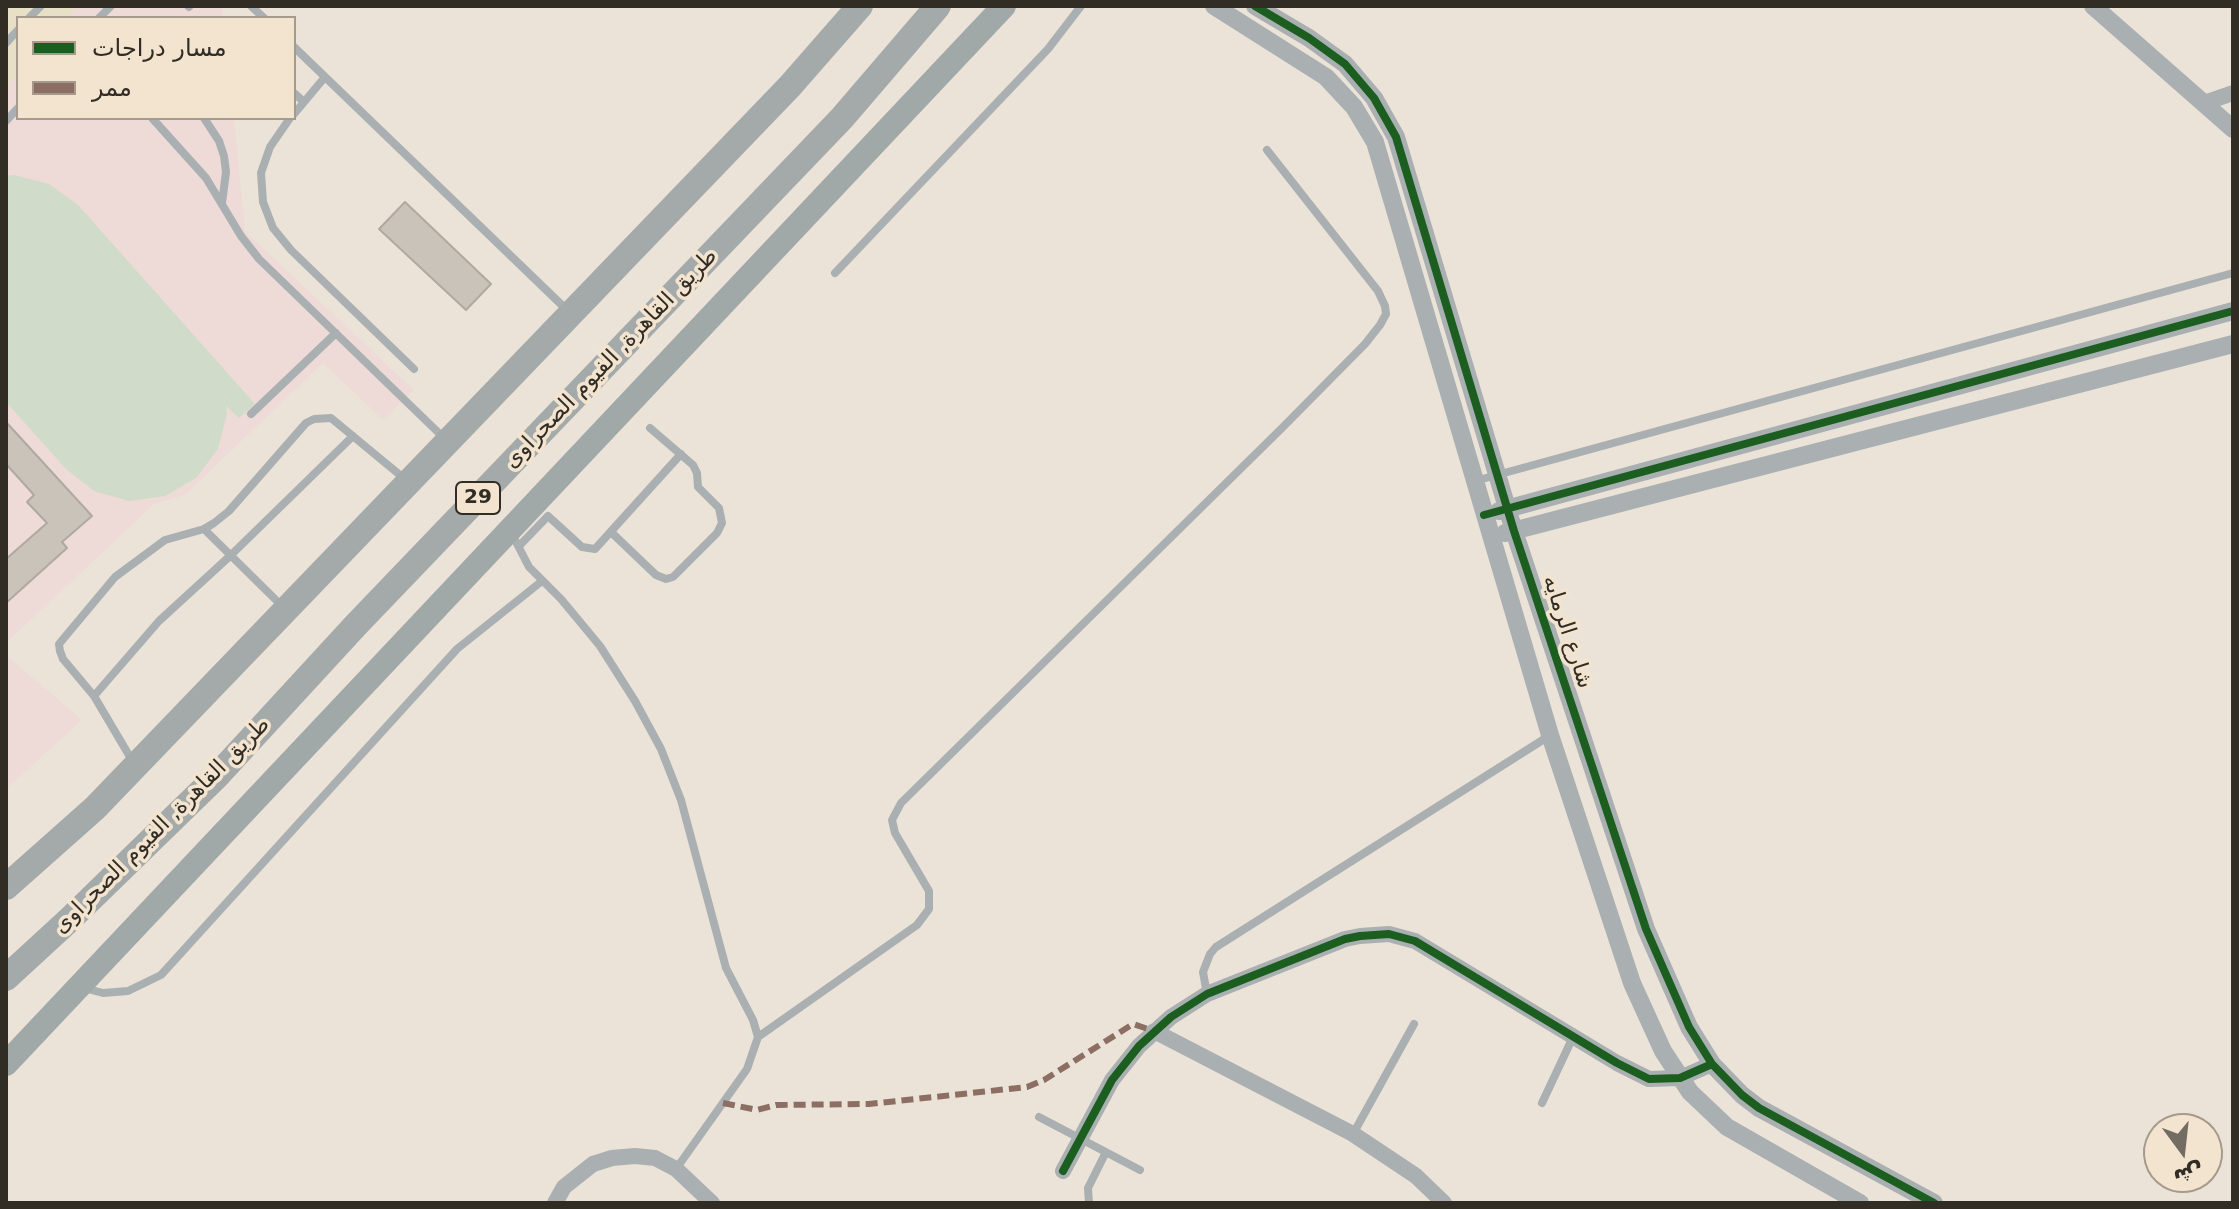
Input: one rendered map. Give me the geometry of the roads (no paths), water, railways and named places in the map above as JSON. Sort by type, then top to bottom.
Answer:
[{"type":"highway","points":[[6,887],[95,808],[572,315],[790,86],[860,6]]},
{"type":"highway","name":"طريق القاهرة, الفيوم الصحراوى","points":[[6,978],[216,777],[366,615],[842,118],[938,6]]},
{"type":"main road","points":[[6,1064],[514,538],[1004,6]]},
{"type":"street","name":"شارع الرمايه","points":[[1214,6],[1326,77],[1341,91],[1375,142],[1550,735],[1632,983],[1651,1028],[1680,1078],[1701,1105],[1739,1135],[1849,1200]]},
{"type":"street","name":"شارع الرمايه","points":[[1255,6],[1345,64],[1374,98],[1396,137],[1514,531],[1655,953],[1689,1027],[1712,1064],[1759,1108],[1934,1203]]},
{"type":"street","points":[[2093,6],[2233,129]]},
{"type":"street","points":[[2204,103],[2233,93]]},
{"type":"street","points":[[1484,515],[2233,311]]},
{"type":"street","points":[[1491,537],[2233,344]]},
{"type":"street","points":[[1063,1171],[1112,1080],[1154,1031],[1207,994],[1345,939],[1374,933],[1415,941],[1573,1037],[1649,1079],[1680,1078],[1712,1064]]},
{"type":"street","points":[[1154,1031],[1353,1134],[1416,1176],[1444,1203]]},
{"type":"street","points":[[555,1203],[564,1187],[593,1164],[635,1156],[655,1158],[676,1169],[712,1203]]},
{"type":"lane","points":[[835,273],[1030,69],[1081,6]]},
{"type":"lane","points":[[296,49],[572,315]]},
{"type":"lane","points":[[296,111],[325,77]]},
{"type":"lane","points":[[296,95],[304,102]]},
{"type":"lane","points":[[154,120],[197,166],[259,259],[449,442]]},
{"type":"lane","points":[[205,120],[219,141],[224,156],[225,188],[221,204]]},
{"type":"lane","points":[[289,120],[270,147],[261,173],[263,202],[273,228],[291,250],[414,369]]},
{"type":"lane","points":[[758,1037],[917,925],[929,909],[929,891],[895,833],[892,820],[901,803],[1282,428],[1380,325],[1386,314],[1378,291],[1267,150]]},
{"type":"lane","points":[[1474,482],[2233,273]]},
{"type":"lane","points":[[251,414],[336,333]]},
{"type":"lane","points":[[135,766],[94,696],[63,659],[59,644],[115,577],[165,540],[204,529],[229,511],[306,423],[323,417],[331,418],[409,483]]},
{"type":"lane","points":[[612,533],[656,575],[666,579],[673,577],[717,533],[722,523],[722,512],[699,490],[695,468],[650,428]]},
{"type":"lane","points":[[94,696],[159,621],[353,436]]},
{"type":"lane","points":[[676,1169],[747,1069],[758,1037],[753,1020],[726,968],[681,800],[661,749],[600,646],[529,567],[514,538],[548,516],[586,549],[599,547],[681,454]]},
{"type":"lane","points":[[204,529],[286,609]]},
{"type":"lane","points":[[79,987],[103,993],[128,991],[161,975],[457,649],[542,581]]},
{"type":"lane","points":[[1207,994],[1203,972],[1216,947],[1550,735]]},
{"type":"lane","points":[[1353,1134],[1414,1024]]},
{"type":"lane","points":[[1542,1103],[1573,1037]]},
{"type":"lane","points":[[1039,1117],[1140,1170]]},
{"type":"lane","points":[[1089,1203],[1088,1188],[1106,1152]]}]
